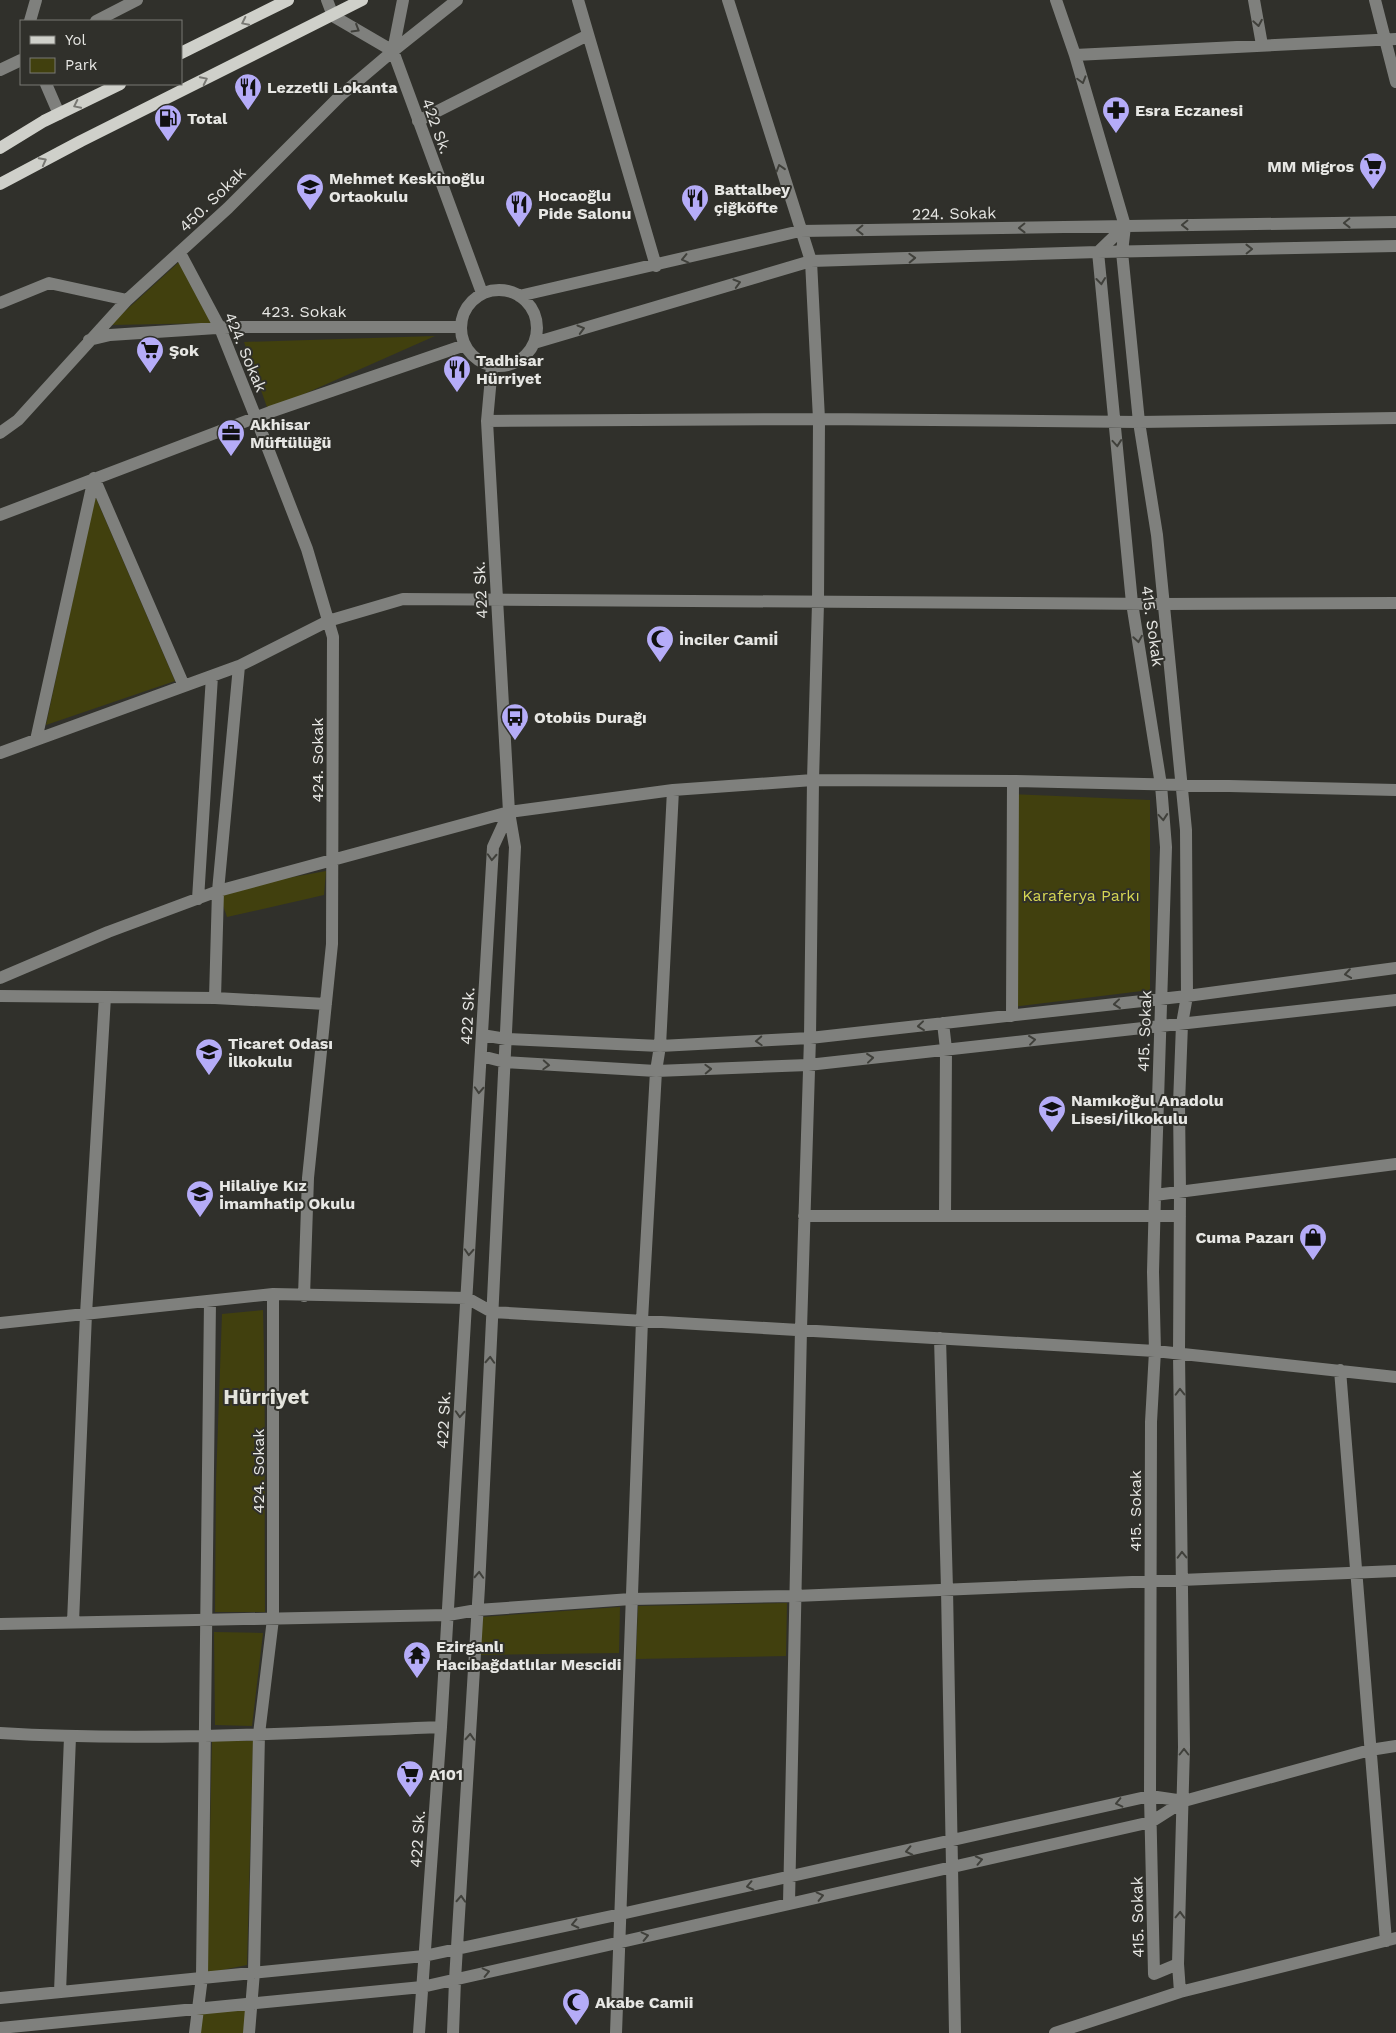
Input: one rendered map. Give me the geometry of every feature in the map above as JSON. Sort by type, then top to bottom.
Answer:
[{"type":"main road","points":[[182,53],[288,0]]},
{"type":"main road","points":[[0,184],[81,141],[334,16],[362,0]]},
{"type":"main road","points":[[0,148],[59,114],[118,85]]},
{"type":"street","points":[[30,20],[36,0]]},
{"type":"street","points":[[98,20],[137,0]]},
{"type":"street","points":[[327,0],[334,16],[393,51],[403,0]]},
{"type":"street","name":"450. Sokak","points":[[0,433],[18,420],[89,340],[128,300],[228,208],[340,96],[458,0]]},
{"type":"street","points":[[578,0],[656,266]]},
{"type":"street","points":[[728,0],[811,261],[819,419],[818,602],[813,780],[810,1038],[801,1329],[789,1903]]},
{"type":"street","points":[[1056,0],[1075,55],[1125,226],[1098,252]]},
{"type":"street","points":[[1254,0],[1262,45]]},
{"type":"street","points":[[1375,0],[1391,39],[1396,82]]},
{"type":"street","points":[[418,121],[588,35]]},
{"type":"street","points":[[1075,55],[1391,39]]},
{"type":"street","name":"422 Sk.","points":[[393,51],[482,293]]},
{"type":"street","points":[[0,70],[20,60]]},
{"type":"street","points":[[46,85],[59,114]]},
{"type":"street","name":"224. Sokak","points":[[519,296],[656,266],[800,231],[1396,222]]},
{"type":"street","name":"415. Sokak","points":[[1098,252],[1132,603],[1161,785],[1166,847],[1155,1195],[1154,1351],[1151,1422],[1150,1796],[1154,1974],[1178,1964],[1184,1801],[1178,1104],[1182,1024],[1187,996],[1186,830],[1162,604],[1157,535],[1139,422],[1122,252],[1125,226]]},
{"type":"street","points":[[534,342],[811,261],[1098,252],[1396,246]]},
{"type":"street","name":"424. Sokak","points":[[180,253],[220,328],[256,418],[307,549],[333,637],[332,944],[308,1178],[304,1296]]},
{"type":"street","points":[[0,303],[49,283],[128,300]]},
{"type":"street","points":[[500,290],[519,296],[529,304],[535,316],[537,330],[534,342],[527,354],[516,362],[504,366],[492,366],[476,358],[465,345],[460,327],[465,310],[472,300],[482,293],[500,290]]},
{"type":"street","name":"423. Sokak","points":[[89,340],[110,335],[220,328],[460,327]]},
{"type":"street","points":[[0,515],[256,418],[465,345]]},
{"type":"street","name":"422 Sk.","points":[[453,2033],[478,1610],[515,847],[509,812],[487,421],[492,366]]},
{"type":"street","points":[[487,421],[819,419],[1139,422],[1396,418]]},
{"type":"street","points":[[94,478],[184,686]]},
{"type":"street","points":[[36,740],[94,478]]},
{"type":"street","points":[[0,753],[238,666],[328,621],[403,599],[1162,604],[1396,603]]},
{"type":"street","points":[[216,998],[218,891],[238,666]]},
{"type":"street","points":[[198,898],[212,676]]},
{"type":"street","points":[[0,978],[108,932],[218,891],[509,812],[673,790],[813,780],[1013,781],[1396,790]]},
{"type":"street","points":[[1012,1016],[1013,781]]},
{"type":"street","points":[[616,2033],[642,1320],[656,1071],[660,1046],[673,790]]},
{"type":"street","name":"422 Sk.","points":[[419,2033],[448,1615],[493,847],[509,812]]},
{"type":"street","points":[[482,1035],[506,1039],[660,1046],[810,1038],[1162,999],[1396,968]]},
{"type":"street","points":[[0,996],[216,998],[326,1004]]},
{"type":"street","points":[[73,1622],[86,1314],[105,997]]},
{"type":"street","points":[[480,1056],[505,1062],[656,1071],[808,1065],[1396,1000]]},
{"type":"street","points":[[943,1023],[946,1050],[945,1216]]},
{"type":"street","points":[[1155,1195],[1396,1164]]},
{"type":"street","points":[[804,1216],[1180,1216]]},
{"type":"street","points":[[0,1322],[273,1294],[466,1298],[492,1312],[1154,1351],[1396,1377]]},
{"type":"street","name":"424. Sokak","points":[[249,2033],[254,1972],[259,1734],[273,1618],[273,1294]]},
{"type":"street","points":[[195,2033],[202,1977],[210,1301]]},
{"type":"street","points":[[940,1338],[947,1589],[950,1842],[955,2033]]},
{"type":"street","points":[[1055,2033],[1180,1992],[1391,1939],[1370,1750],[1340,1370]]},
{"type":"street","points":[[0,1624],[448,1615],[478,1610],[631,1599],[795,1596],[1396,1571]]},
{"type":"street","points":[[0,1733],[70,1737],[259,1734],[441,1727]]},
{"type":"street","points":[[60,1992],[70,1737]]},
{"type":"street","points":[[0,2028],[422,1987],[1151,1822],[1184,1801],[1370,1750],[1396,1746]]},
{"type":"street","points":[[0,1998],[424,1956],[950,1842],[1150,1796],[1184,1801]]},
{"type":"street","points":[[1178,1964],[1180,1992]]},
{"type":"green space","points":[[179,262],[213,323],[110,325]]},
{"type":"green space","points":[[435,336],[268,410],[244,342]]},
{"type":"green space","points":[[95,496],[175,681],[46,725]]},
{"type":"green space","name":"Karaferya Parkı","points":[[1013,794],[1150,800],[1150,990],[1012,1007]]},
{"type":"green space","points":[[326,871],[324,895],[227,917],[218,891]]},
{"type":"green space","points":[[263,1310],[265,1612],[215,1612],[216,1481],[222,1314]]},
{"type":"green space","points":[[787,1603],[786,1656],[636,1659],[638,1606]]},
{"type":"green space","points":[[620,1607],[619,1653],[480,1655],[482,1617]]},
{"type":"green space","points":[[214,1632],[263,1633],[252,1726],[215,1725]]},
{"type":"green space","points":[[212,1741],[253,1741],[247,1965],[207,1973]]},
{"type":"green space","points":[[251,2003],[249,2033],[195,2033],[198,2008]]},
{"type":"place","name":"Lezzetli Lokanta","points":[[248,111]]},
{"type":"place","name":"Esra Eczanesi","points":[[1116,134]]},
{"type":"place","name":"Total","points":[[168,142]]},
{"type":"place","name":"MM Migros","points":[[1373,190]]},
{"type":"place","name":"Mehmet Keskinoğlu Ortaokulu","points":[[310,211]]},
{"type":"place","name":"Battalbey çiğköfte","points":[[695,222]]},
{"type":"place","name":"Hocaoğlu Pide Salonu","points":[[519,228]]},
{"type":"place","name":"Şok","points":[[150,374]]},
{"type":"place","name":"Tadhisar Hürriyet","points":[[457,393]]},
{"type":"place","name":"Akhisar Müftülüğü","points":[[231,457]]},
{"type":"place","name":"İnciler Camiİ","points":[[660,663]]},
{"type":"place","name":"Otobüs Durağı","points":[[515,741]]},
{"type":"place","name":"Ticaret Odası İlkokulu","points":[[209,1076]]},
{"type":"place","name":"Namıkoğul Anadolu Lisesi/İlkokulu","points":[[1052,1133]]},
{"type":"place","name":"Hilaliye Kız İmamhatip Okulu","points":[[200,1218]]},
{"type":"place","name":"Cuma Pazarı","points":[[1313,1261]]},
{"type":"place","name":"Ezirganlı Hacıbağdatlılar Mescidi","points":[[417,1679]]},
{"type":"place","name":"A101","points":[[410,1798]]},
{"type":"place","name":"Akabe Camii","points":[[576,2026]]},
{"type":"district","name":"Hürriyet","points":[[266,1397]]}]
